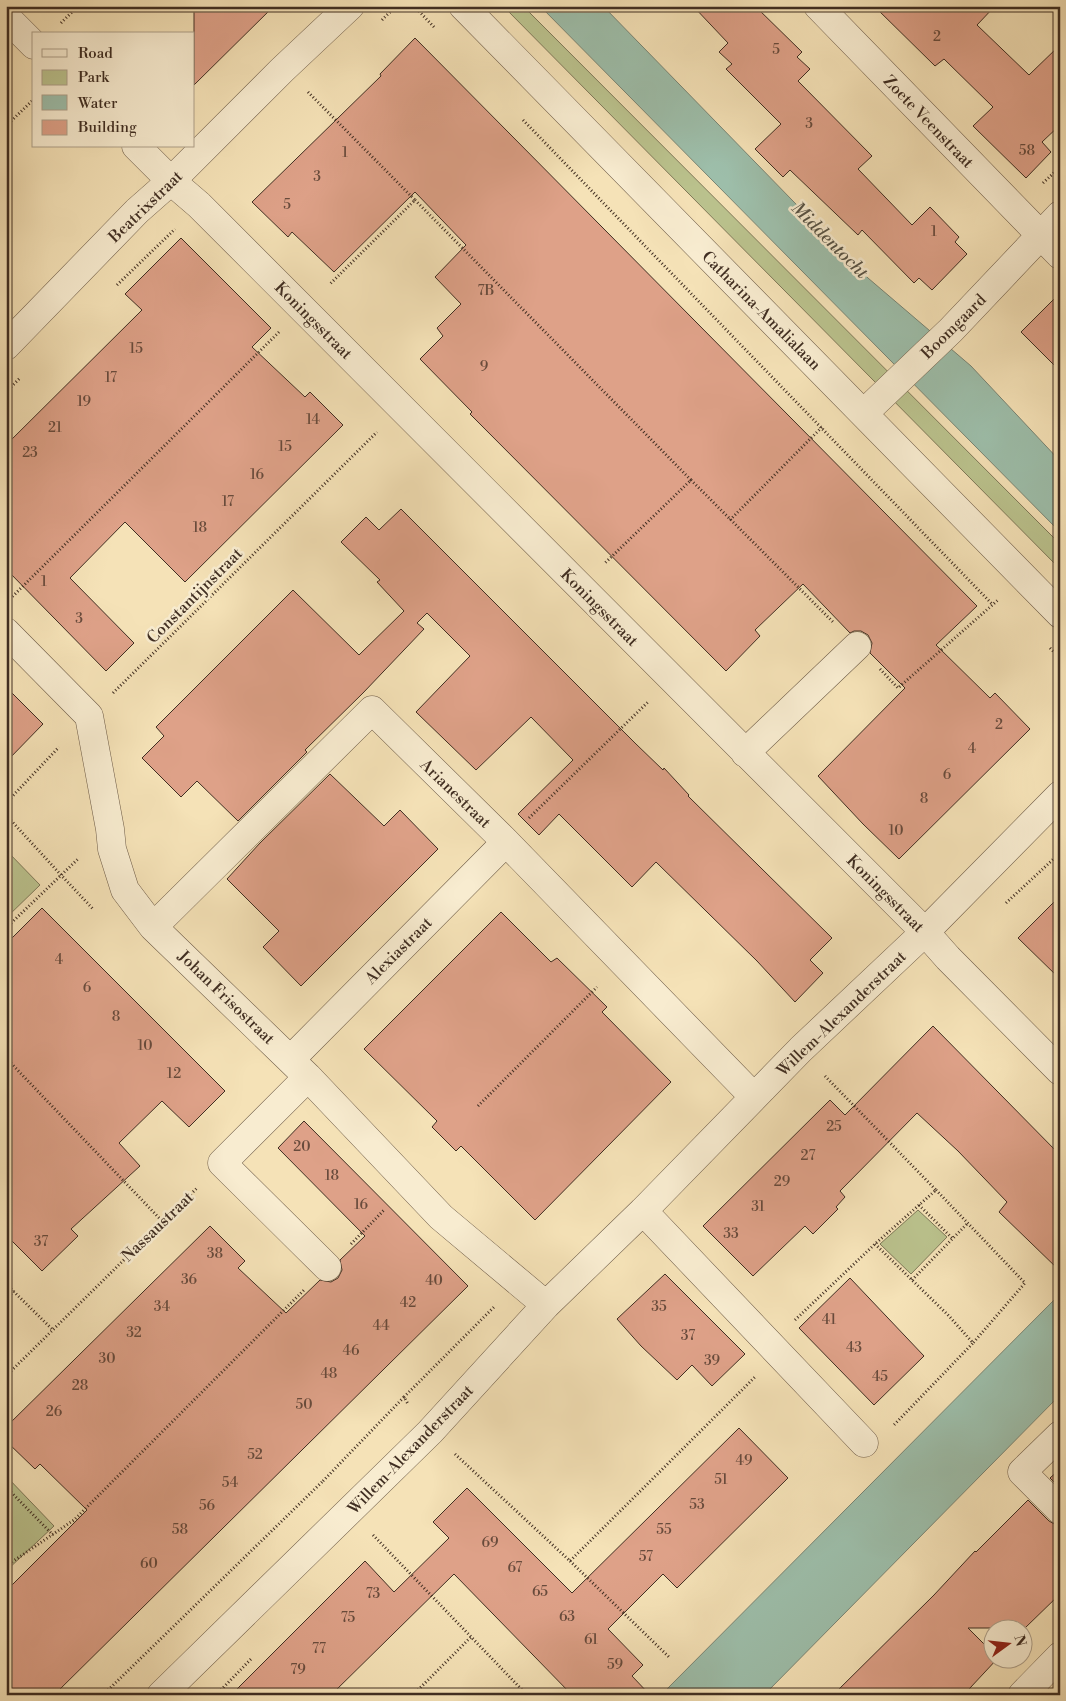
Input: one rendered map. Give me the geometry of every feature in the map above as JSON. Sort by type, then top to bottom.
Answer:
[{"type":"street","name":"Beatrixstraat","points":[[6,346],[137,211],[171,182],[282,70],[350,6]]},
{"type":"street","name":"Catharina-Amalialaan","points":[[463,6],[1060,614]]},
{"type":"street","name":"Zoete Veenstraat","points":[[818,6],[1040,236]]},
{"type":"street","points":[[6,17],[32,43]]},
{"type":"street","name":"Koningsstraat","points":[[138,148],[171,182],[200,205],[925,932],[948,958],[1060,1071]]},
{"type":"street","name":"Boomgaard","points":[[857,406],[897,382],[951,330],[1060,215]]},
{"type":"street","points":[[1040,236],[1060,256]]},
{"type":"street","points":[[6,632],[89,716]]},
{"type":"street","points":[[745,753],[857,646]]},
{"type":"street","name":"Arianestraat","points":[[153,926],[372,710],[506,842],[754,1097]]},
{"type":"street","name":"Johan Frisostraat","points":[[89,716],[112,849],[125,890],[153,926],[299,1068],[441,1217],[546,1305]]},
{"type":"street","name":"Willem-Alexanderstraat","points":[[172,1691],[430,1432],[546,1305],[644,1211],[801,1049],[925,932],[1060,795]]},
{"type":"street","name":"Alexiastraat","points":[[299,1068],[506,842]]},
{"type":"street","points":[[299,1068],[222,1163],[327,1267]]},
{"type":"street","points":[[644,1211],[864,1443]]},
{"type":"street","points":[[1060,1435],[1022,1472],[1060,1510]]},
{"type":"street","points":[[1022,1695],[1060,1656]]},
{"type":"path","points":[[57,27],[78,6]]},
{"type":"path","points":[[414,6],[434,28]]},
{"type":"path","points":[[282,70],[309,93],[898,688],[1024,577]]},
{"type":"path","points":[[6,126],[32,101]]},
{"type":"path","points":[[522,120],[993,604]]},
{"type":"path","points":[[6,603],[415,200]]},
{"type":"path","name":"Constantijnstraat","points":[[6,803],[89,716],[382,427],[400,406]]},
{"type":"path","points":[[730,520],[822,427],[857,406]]},
{"type":"path","points":[[580,587],[690,480]]},
{"type":"path","points":[[506,842],[672,679]]},
{"type":"path","points":[[6,815],[61,876]]},
{"type":"path","points":[[6,928],[110,829]]},
{"type":"path","points":[[478,1106],[622,962]]},
{"type":"path","points":[[801,1049],[1025,1283],[973,1343],[885,1435],[864,1443]]},
{"type":"path","points":[[6,1058],[162,1221]]},
{"type":"path","name":"Nassaustraat","points":[[6,1376],[222,1163]]},
{"type":"path","points":[[6,1566],[74,1520],[410,1184]]},
{"type":"path","points":[[570,1562],[875,1244],[936,1190]]},
{"type":"path","points":[[919,1205],[952,1238]]},
{"type":"path","points":[[912,1280],[968,1223]]},
{"type":"path","points":[[875,1244],[949,1316],[973,1343]]},
{"type":"path","points":[[404,1397],[518,1282]]},
{"type":"path","points":[[6,1284],[53,1330]]},
{"type":"path","points":[[6,1299],[14,1292]]},
{"type":"path","points":[[430,1432],[670,1658]]},
{"type":"path","points":[[103,1695],[323,1480],[350,1511],[526,1695]]},
{"type":"path","points":[[6,1487],[53,1535]]},
{"type":"path","points":[[413,1695],[471,1637]]},
{"type":"green space","points":[[503,6],[523,6],[1060,544],[1060,569]]},
{"type":"green space","points":[[6,850],[40,885],[6,918]]},
{"type":"green space","points":[[918,1210],[947,1237],[911,1274],[880,1244]]},
{"type":"green space","points":[[6,1476],[54,1526],[6,1571]]},
{"type":"water","name":"Middentocht","points":[[540,6],[603,6],[868,278],[971,366],[1060,461],[1060,532]]},
{"type":"water","points":[[1060,1294],[1060,1395],[764,1695],[661,1695]]},
{"type":"building","points":[[194,6],[274,6],[195,84]]},
{"type":"building","points":[[693,6],[755,6],[802,52],[797,57],[810,69],[798,81],[872,156],[858,169],[912,225],[930,207],[959,237],[955,242],[967,254],[932,290],[919,278],[914,283],[862,230],[858,235],[790,170],[783,177],[755,149],[781,124],[726,69],[732,64],[719,52],[728,43]]},
{"type":"building","points":[[874,6],[995,6],[977,25],[1029,75],[1060,45],[1060,125],[1042,142],[1051,152],[1026,178],[973,126],[993,107],[944,59],[935,66]]},
{"type":"building","points":[[415,38],[977,606],[936,645],[990,698],[995,693],[1030,729],[899,859],[818,776],[905,688],[870,653],[872,643],[868,635],[861,631],[850,633],[803,584],[755,630],[760,636],[726,671],[470,414],[472,412],[420,359],[443,336],[437,328],[461,304],[435,277],[466,245],[415,192],[334,272],[292,232],[288,237],[252,202],[381,76],[380,74]]},
{"type":"building","points":[[181,238],[271,328],[252,347],[305,397],[310,392],[343,425],[185,582],[125,522],[70,578],[134,643],[106,671],[6,569],[6,445],[142,310],[125,294]]},
{"type":"building","points":[[1060,293],[1060,371],[1021,332]]},
{"type":"building","points":[[401,509],[636,744],[663,770],[664,768],[688,796],[832,938],[810,960],[823,973],[795,1002],[757,961],[656,862],[632,887],[559,814],[539,835],[518,814],[573,760],[531,717],[476,770],[416,712],[470,656],[427,613],[417,623],[424,629],[305,750],[307,752],[238,821],[197,781],[181,797],[142,758],[164,736],[156,727],[293,590],[359,655],[404,611],[377,582],[380,580],[341,542],[366,517],[379,530]]},
{"type":"building","points":[[6,687],[43,724],[6,762]]},
{"type":"building","points":[[330,774],[384,826],[400,810],[438,849],[301,986],[263,947],[279,931],[227,879],[260,843]]},
{"type":"building","points":[[1060,896],[1060,979],[1018,938]]},
{"type":"building","points":[[42,908],[225,1091],[189,1127],[162,1101],[119,1143],[140,1166],[71,1229],[78,1236],[42,1271],[6,1235],[6,944]]},
{"type":"building","points":[[501,912],[551,962],[557,958],[607,1007],[602,1012],[671,1082],[535,1220],[461,1146],[456,1151],[432,1127],[437,1121],[364,1049]]},
{"type":"building","points":[[933,1026],[1060,1155],[1060,1271],[999,1212],[1007,1202],[958,1151],[917,1113],[840,1191],[845,1197],[836,1207],[838,1209],[813,1234],[805,1226],[753,1276],[703,1226],[830,1100],[845,1115]]},
{"type":"building","points":[[304,1121],[468,1286],[54,1695],[6,1695],[6,1591],[87,1510],[40,1464],[35,1469],[6,1441],[6,1427],[210,1226],[245,1261],[238,1268],[286,1313],[320,1280],[331,1282],[338,1278],[342,1270],[340,1260],[365,1236],[278,1148]]},
{"type":"building","points":[[665,1274],[745,1354],[712,1386],[692,1365],[677,1380],[641,1346],[617,1319]]},
{"type":"building","points":[[850,1278],[924,1356],[874,1405],[799,1328]]},
{"type":"building","points":[[739,1428],[788,1478],[677,1588],[663,1574],[608,1629],[643,1665],[632,1676],[650,1695],[572,1695],[454,1574],[331,1695],[231,1695],[365,1561],[394,1592],[449,1538],[433,1522],[467,1488],[572,1593]]},
{"type":"building","points":[[1060,1469],[1060,1488],[1050,1478]]},
{"type":"building","points":[[1028,1500],[1049,1521],[1060,1525],[1060,1594],[1034,1619],[984,1618],[984,1628],[968,1628],[984,1644],[984,1668],[989,1668],[965,1695],[833,1695],[934,1595],[975,1551]]}]
